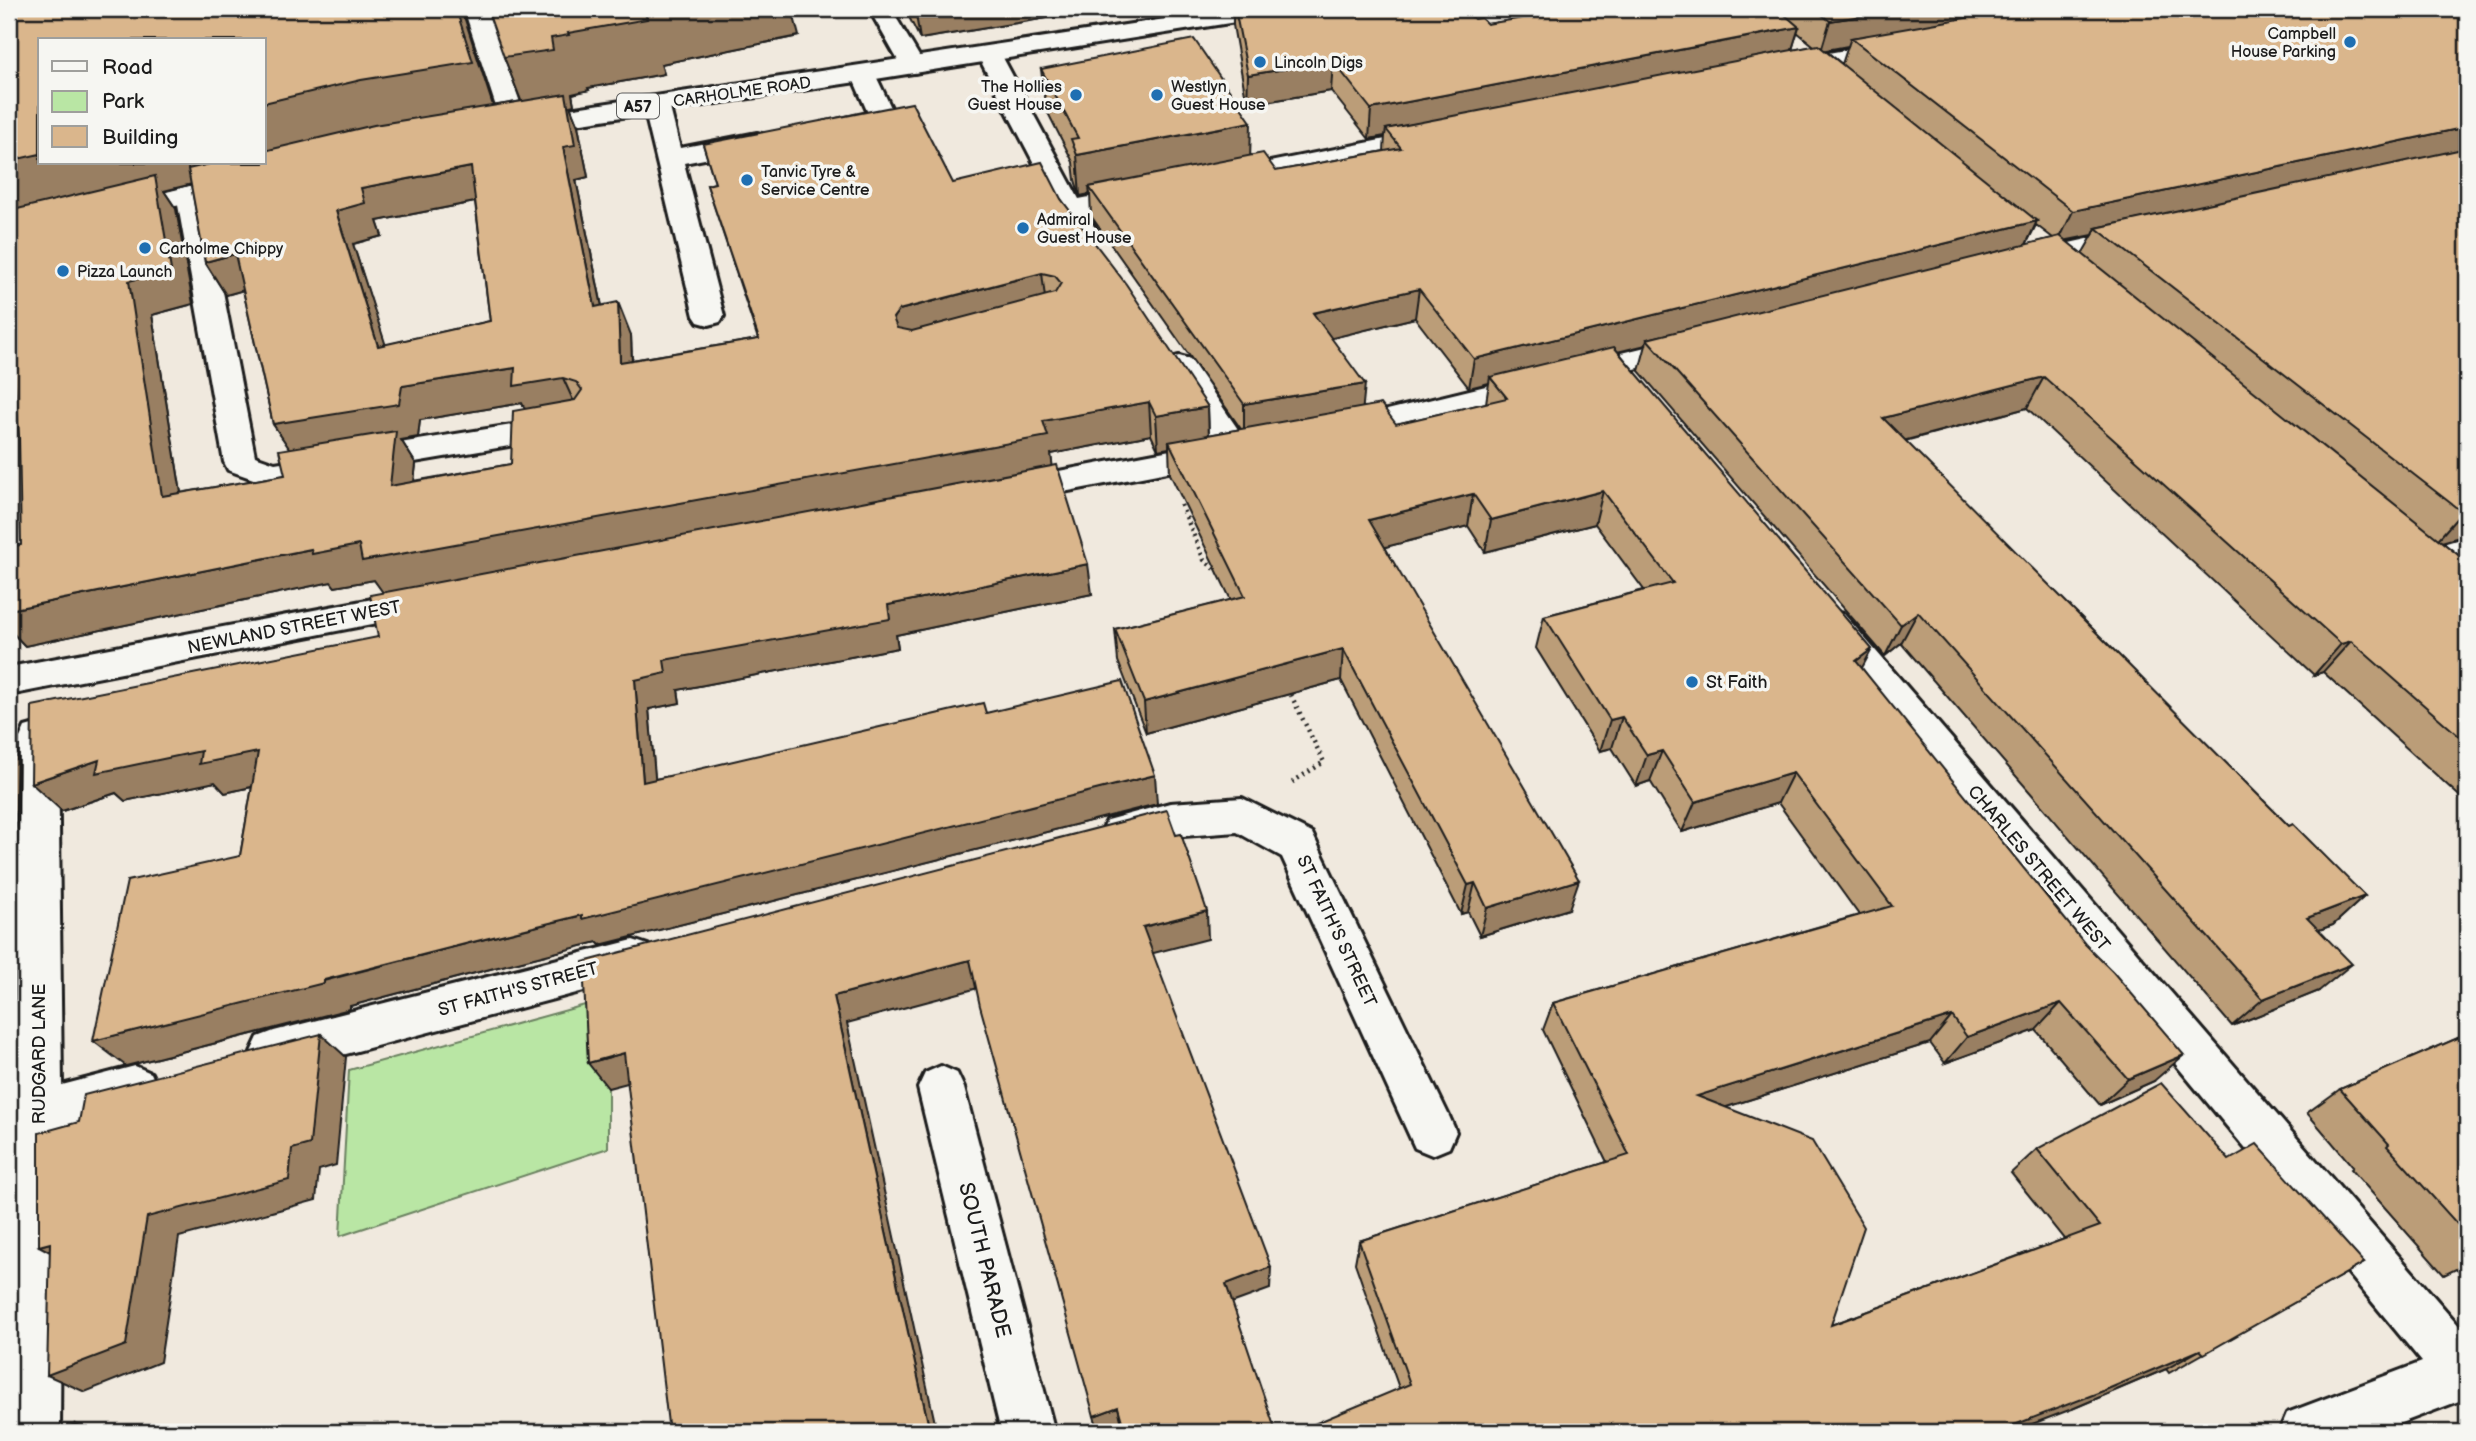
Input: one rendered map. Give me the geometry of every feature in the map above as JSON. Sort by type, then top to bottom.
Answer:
[{"type":"street","points":[[475,9],[515,125]]},
{"type":"street","points":[[880,9],[914,66]]},
{"type":"street","name":"CARHOLME ROAD","points":[[490,129],[989,54],[1179,16],[1274,9]]},
{"type":"street","points":[[1783,36],[1847,88]]},
{"type":"street","points":[[1761,73],[1924,43]]},
{"type":"street","points":[[989,54],[1081,230],[1097,252]]},
{"type":"street","points":[[816,130],[883,118],[863,74]]},
{"type":"street","points":[[656,104],[709,316]]},
{"type":"street","points":[[1206,182],[1463,132]]},
{"type":"street","points":[[670,158],[776,138]]},
{"type":"street","points":[[101,216],[268,175]]},
{"type":"street","points":[[1071,209],[1165,190]]},
{"type":"street","points":[[190,194],[240,461],[273,475],[578,424]]},
{"type":"street","points":[[1997,268],[2040,246],[2158,231]]},
{"type":"street","points":[[2040,246],[2083,281]]},
{"type":"street","points":[[1310,436],[1373,425],[1719,338]]},
{"type":"street","points":[[985,496],[1246,447],[1163,343]]},
{"type":"street","points":[[1613,364],[1640,396]]},
{"type":"street","points":[[2457,586],[2416,552],[2467,549]]},
{"type":"street","name":"NEWLAND STREET WEST","points":[[24,679],[450,597]]},
{"type":"street","name":"CHARLES STREET WEST","points":[[1810,598],[2466,1372]]},
{"type":"street","name":"RUDGARD LANE","points":[[24,679],[39,1113],[33,1432]]},
{"type":"street","points":[[1090,841],[1170,820],[1242,816]]},
{"type":"street","name":"ST FAITH'S STREET","points":[[1242,816],[1297,845],[1432,1132]]},
{"type":"street","name":"ST FAITH'S STREET","points":[[241,1060],[672,949]]},
{"type":"street","points":[[39,1113],[174,1078]]},
{"type":"street","name":"SOUTH PARADE","points":[[941,1088],[1028,1432]]},
{"type":"street","points":[[2305,1432],[2466,1372]]},
{"type":"path","points":[[1163,462],[1204,560],[1230,581]]},
{"type":"path","points":[[1242,816],[1324,762],[1287,688]]},
{"type":"green space","points":[[603,1000],[608,1148],[340,1236],[349,1070]]},
{"type":"building","points":[[9,9],[456,9],[473,62],[361,80],[266,103],[266,38],[38,38],[38,154],[9,161]]},
{"type":"building","points":[[487,9],[643,9],[647,19],[568,33],[569,35],[551,38],[553,50],[504,57]]},
{"type":"building","points":[[1235,9],[1463,9],[1474,19],[1481,18],[1487,24],[1579,9],[1778,9],[1799,27],[1371,109],[1333,61],[1248,75]]},
{"type":"building","points":[[1814,9],[1904,9],[1830,21]]},
{"type":"building","points":[[2017,9],[2467,9],[2467,127],[2073,211],[1851,38]]},
{"type":"building","points":[[1194,39],[1251,122],[1077,155],[1071,139],[1078,138],[1041,69]]},
{"type":"building","points":[[1818,45],[2037,221],[1474,359],[1419,289],[1313,313],[1365,384],[1244,404],[1089,187],[1263,153],[1276,171],[1401,148],[1386,129]]},
{"type":"building","points":[[566,94],[575,145],[563,147],[595,307],[618,302],[620,362],[759,339],[707,185],[715,183],[703,144],[912,103],[953,183],[1042,162],[1061,199],[1126,284],[1208,407],[1156,416],[1149,402],[1043,421],[1048,436],[362,561],[359,545],[312,554],[311,549],[9,610],[9,547],[21,545],[19,436],[9,302],[9,211],[155,176],[171,270],[129,281],[162,496],[285,475],[279,450],[396,431],[390,486],[511,464],[513,411],[575,400],[582,390],[576,382],[563,378],[514,386],[515,368],[402,386],[399,404],[273,424],[235,254],[205,262],[188,169],[210,164],[266,164],[266,151],[374,125]],"holes":[[[471,167],[490,321],[378,346],[336,211],[365,203],[361,188]],[[1042,273],[1055,276],[1061,283],[1055,293],[912,331],[897,328],[893,318],[899,310]]]},
{"type":"building","points":[[2467,148],[2467,511],[2462,512],[2096,228]]},
{"type":"building","points":[[2060,236],[2467,562],[2467,743],[2351,641],[2341,644],[2044,377],[1883,418],[2289,826],[2293,824],[2365,896],[2307,918],[2352,964],[2263,999],[1918,612],[1901,625],[1647,339]]},
{"type":"building","points":[[1614,347],[1872,649],[1856,661],[2085,944],[2113,972],[2184,1055],[2128,1079],[2061,1003],[1967,1037],[1952,1016],[1697,1096],[1812,1141],[1864,1227],[1831,1325],[2100,1226],[2037,1149],[2161,1083],[2229,1160],[2257,1144],[2364,1263],[2204,1354],[2200,1350],[1996,1432],[1295,1432],[1410,1384],[1359,1241],[1629,1155],[1553,1003],[1892,906],[1793,773],[1695,802],[1662,751],[1647,755],[1622,717],[1610,720],[1544,616],[1673,583],[1603,491],[1491,520],[1473,494],[1369,520],[1579,880],[1487,908],[1475,883],[1468,885],[1343,649],[1144,702],[1115,629],[1245,596],[1169,442],[1381,404],[1396,424],[1507,398],[1490,377]]},
{"type":"building","points":[[1057,465],[1088,564],[888,605],[890,619],[664,660],[666,673],[635,680],[643,782],[983,703],[986,713],[1122,681],[1155,775],[582,919],[582,915],[473,942],[324,980],[324,983],[93,1041],[127,881],[240,856],[258,752],[199,764],[201,751],[96,773],[99,760],[31,783],[32,706],[378,637],[370,595]]},
{"type":"building","points":[[1167,810],[1176,835],[1181,834],[1207,911],[1143,927],[1271,1267],[1226,1284],[1276,1432],[1125,1432],[1118,1407],[1094,1416],[980,1006],[970,960],[834,996],[930,1432],[669,1432],[624,1053],[588,1063],[583,962]]},
{"type":"building","points":[[321,1034],[310,1144],[292,1149],[289,1180],[147,1217],[126,1345],[47,1375],[50,1243],[39,1246],[39,1133],[79,1122],[84,1095]]},
{"type":"building","points":[[2467,1034],[2467,1235],[2340,1089]]},
{"type":"building","points":[[75,1424],[75,1432],[57,1432]]},
{"type":"place","name":"Campbell House Parking","points":[[2350,42]]},
{"type":"place","name":"Lincoln Digs","points":[[1260,62]]},
{"type":"place","name":"The Hollies Guest House","points":[[1076,95]]},
{"type":"place","name":"Westlyn Guest House","points":[[1157,95]]},
{"type":"place","name":"Tanvic Tyre & Service Centre","points":[[747,180]]},
{"type":"place","name":"Admiral Guest House","points":[[1023,228]]},
{"type":"place","name":"Carholme Chippy","points":[[145,248]]},
{"type":"place","name":"Pizza Launch","points":[[63,271]]},
{"type":"place","name":"St Faith","points":[[1692,682]]}]
